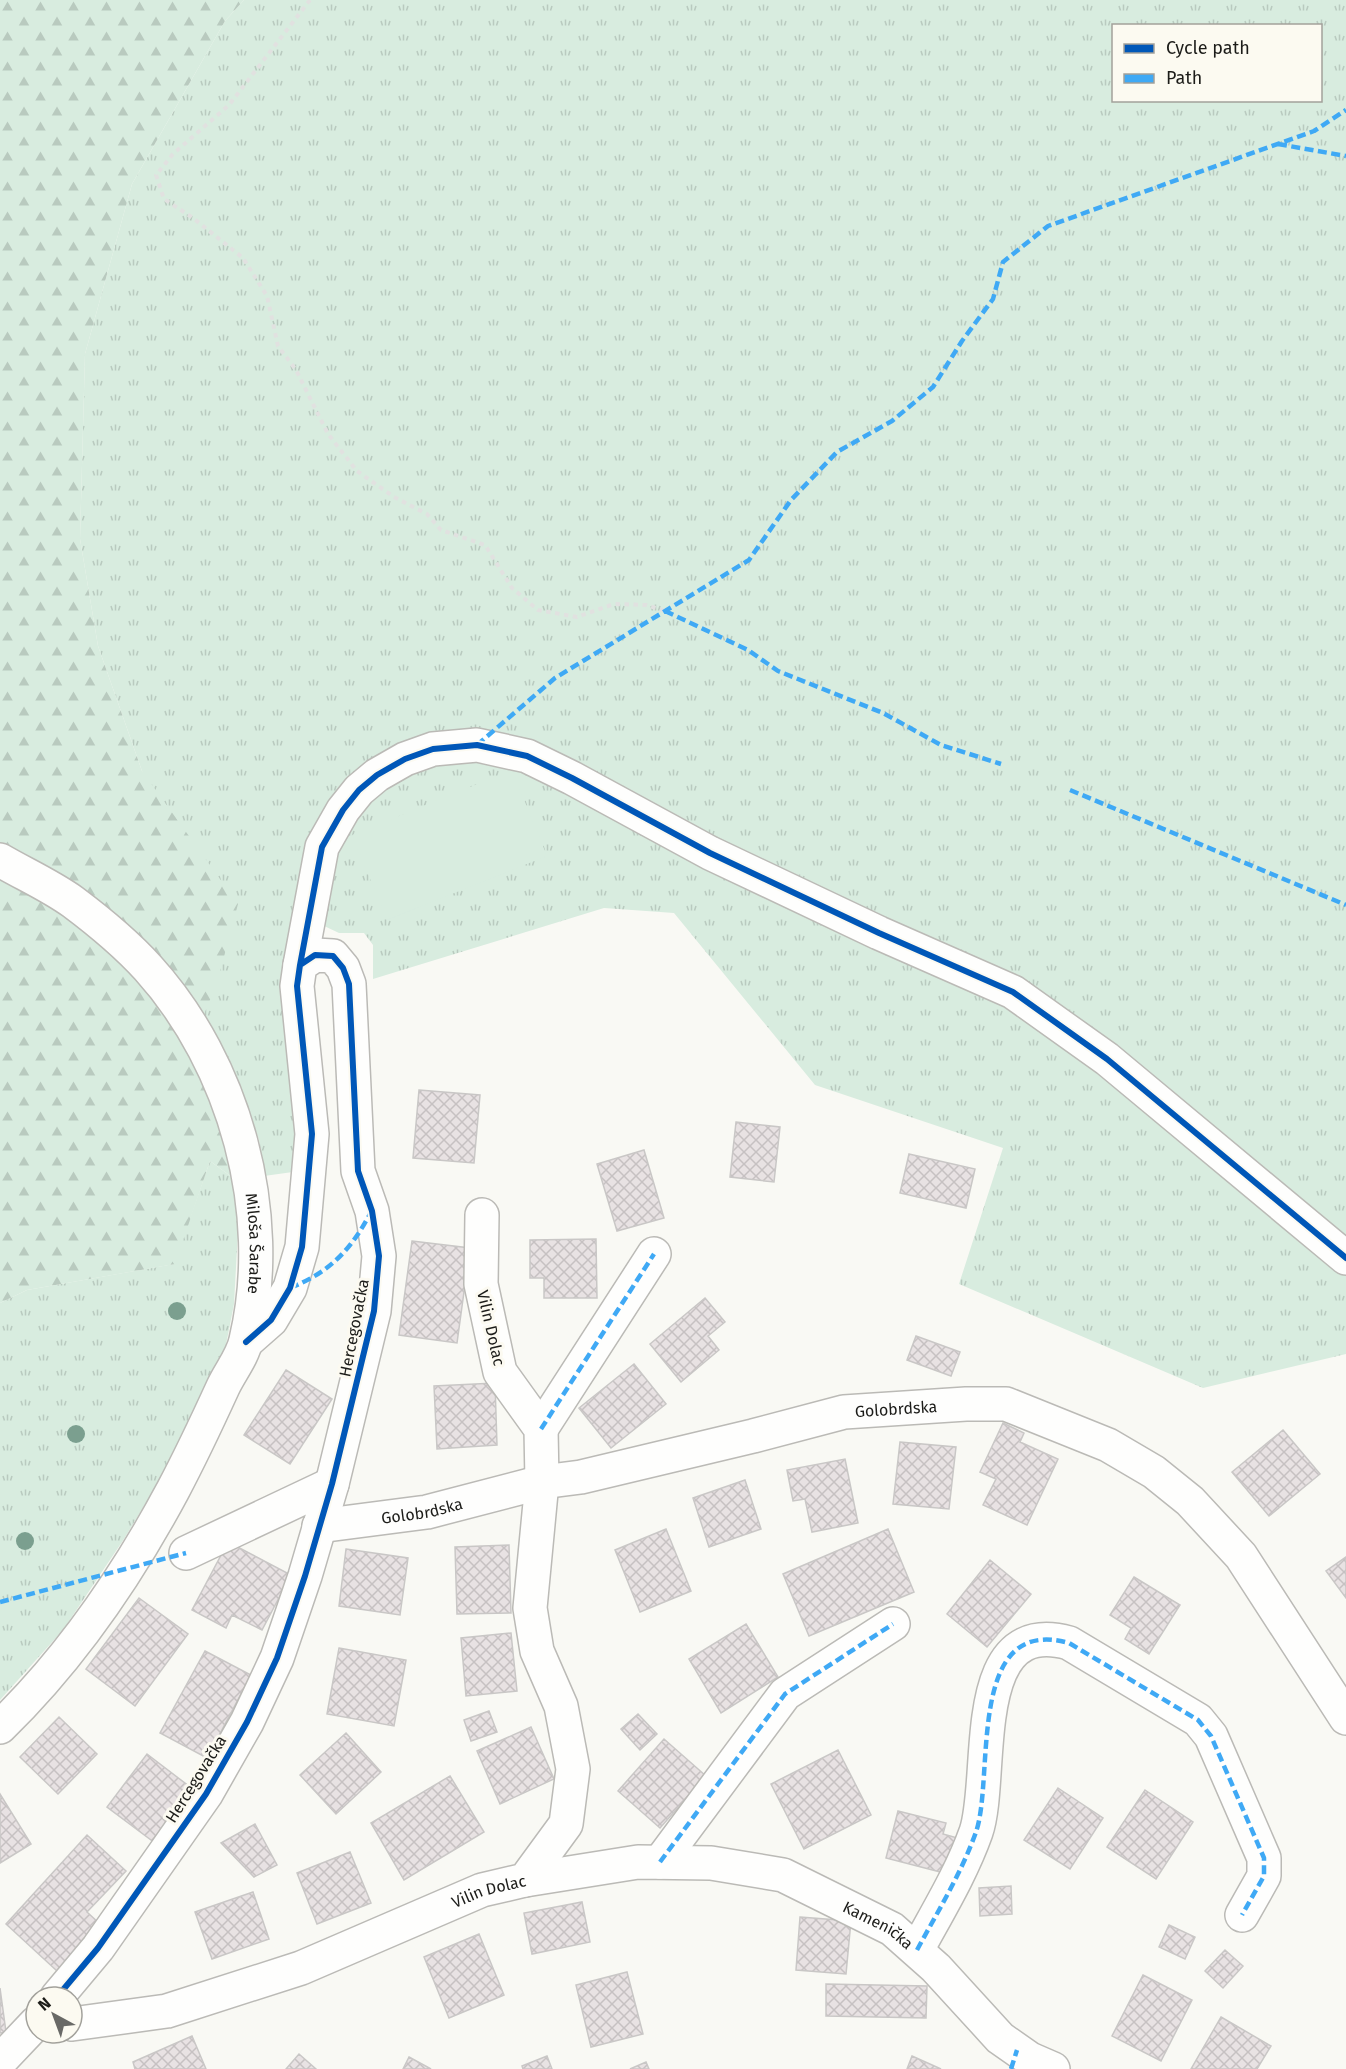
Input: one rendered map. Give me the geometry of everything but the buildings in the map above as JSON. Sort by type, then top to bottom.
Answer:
[{"type":"street","points":[[246,1342],[271,1320],[290,1288],[302,1247],[312,1134],[297,986],[322,847],[343,810],[358,790],[377,775],[405,759],[433,749],[477,745],[527,756],[710,853],[879,933],[1013,992],[1107,1059],[1346,1258]]},
{"type":"street","name":"Miloša Šarabe","points":[[0,860],[72,901],[147,967],[187,1018],[230,1104],[249,1174],[256,1241],[254,1289],[246,1342],[199,1442],[144,1543],[78,1638],[0,1727]]},
{"type":"street","name":"Hercegovačka","points":[[67,1985],[98,1948],[206,1794],[247,1722],[277,1658],[332,1484],[374,1311],[379,1256],[372,1211],[358,1171],[349,984],[343,968],[333,956],[315,955],[300,965]]},
{"type":"street","name":"Vilin Dolac","points":[[84,2022],[167,2011],[301,1968],[482,1890],[525,1880],[566,1824],[573,1768],[561,1706],[537,1651],[530,1608],[542,1482],[541,1429],[500,1372],[481,1284],[482,1215]]},
{"type":"street","points":[[541,1429],[654,1254]]},
{"type":"street","name":"Golobrdska","points":[[319,1526],[427,1512],[542,1482],[580,1477],[753,1437],[844,1412],[966,1404],[1006,1404],[1108,1444],[1154,1472],[1190,1501],[1240,1556],[1346,1718]]},
{"type":"street","points":[[186,1553],[332,1484]]},
{"type":"street","points":[[660,1862],[785,1694],[893,1624]]},
{"type":"street","points":[[916,1950],[954,1883],[977,1830],[991,1697],[1004,1665],[1016,1651],[1034,1640],[1050,1638],[1069,1643],[1198,1720],[1211,1736],[1264,1858],[1264,1876],[1242,1916]]},
{"type":"street","name":"Kamenička","points":[[525,1880],[627,1863],[660,1862],[711,1863],[783,1875],[892,1929],[916,1950],[1000,2038],[1014,2060],[1053,2069]]},
{"type":"street","points":[[0,2061],[24,2037]]},
{"type":"path","points":[[310,0],[229,105],[173,154],[156,175],[164,199],[193,218],[243,258],[267,296],[278,346],[297,370],[328,434],[357,471],[394,497],[427,514],[441,530],[485,545],[512,588],[538,610],[576,617],[614,604],[646,605],[665,611]]},
{"type":"green space","points":[[0,0],[244,0],[225,21],[132,184],[85,354],[80,539],[98,646],[142,771],[238,904],[217,983],[190,1048],[220,1105],[236,1180],[210,1161],[175,1264],[27,1290],[0,1303]]},
{"type":"green space","points":[[244,0],[1346,0],[1346,1252],[1110,1055],[575,773],[433,745],[311,844],[300,1171],[264,1176],[259,1140],[246,1101],[201,1024],[142,771],[98,646],[80,539],[85,354],[132,184],[225,21]]},
{"type":"green space","points":[[476,750],[1010,996],[1346,1264],[1346,1354],[1203,1388],[959,1284],[1003,1148],[815,1085],[674,913],[604,908],[373,979],[373,945],[364,933],[339,933],[320,924],[327,849],[380,779]]},
{"type":"green space","points":[[512,770],[547,856],[387,920],[352,835]]},
{"type":"green space","points":[[210,1161],[236,1180],[238,1231],[234,1304],[223,1360],[190,1430],[124,1539],[63,1630],[0,1700],[0,1303],[27,1290],[174,1264]]},
{"type":"marked path","points":[[477,745],[555,678],[749,560],[791,500],[837,452],[892,421],[933,387],[962,341],[993,299],[1003,262],[1048,226],[1314,131],[1346,110]]},
{"type":"marked path","points":[[1278,144],[1346,156]]},
{"type":"marked path","points":[[665,611],[748,650],[778,671],[883,713],[941,745],[1001,764]]},
{"type":"marked path","points":[[1070,790],[1346,905]]},
{"type":"marked path","points":[[290,1288],[317,1275],[338,1258],[356,1238],[371,1212]]},
{"type":"marked path","points":[[541,1429],[654,1254]]},
{"type":"marked path","points":[[0,1602],[186,1553]]},
{"type":"marked path","points":[[660,1862],[785,1694],[893,1624]]},
{"type":"marked path","points":[[917,1950],[956,1878],[976,1832],[981,1807],[991,1706],[999,1676],[1013,1653],[1036,1641],[1069,1643],[1198,1720],[1211,1736],[1264,1858],[1264,1876],[1242,1915]]},
{"type":"marked path","points":[[1011,2069],[1017,2050]]},
{"type":"cycle path","points":[[300,965],[322,847],[343,810],[359,790],[377,775],[405,759],[433,749],[477,745],[527,756],[710,853],[879,933],[1013,992],[1107,1059],[1346,1258]]},
{"type":"cycle path","points":[[67,1985],[98,1948],[206,1794],[247,1722],[277,1658],[305,1576],[332,1484],[374,1311],[379,1256],[372,1211],[358,1171],[349,984],[343,968],[333,956],[315,955],[300,965],[297,986],[312,1134],[302,1247],[290,1288],[271,1320],[246,1342]]}]
